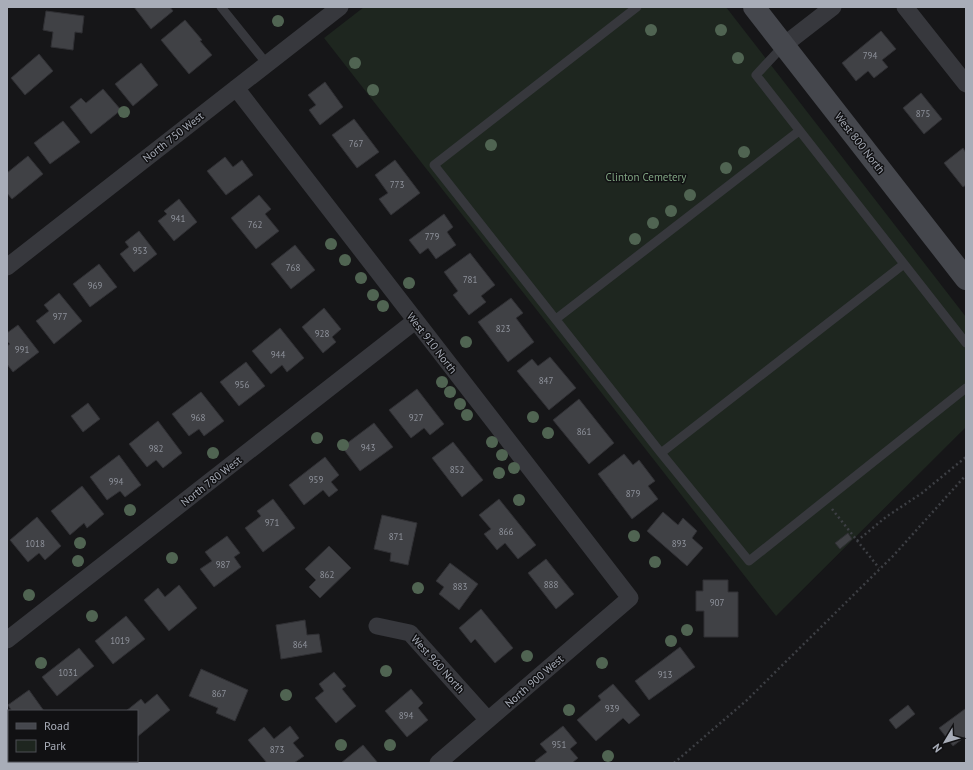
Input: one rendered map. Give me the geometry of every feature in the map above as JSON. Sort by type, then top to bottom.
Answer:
[{"type":"street","name":"North 750 West","points":[[7,267],[340,7]]},
{"type":"street","name":"West 800 North","points":[[754,7],[966,279]]},
{"type":"street","points":[[784,45],[833,7]]},
{"type":"street","points":[[905,7],[966,84]]},
{"type":"street","name":"West 910 North","points":[[236,88],[630,598]]},
{"type":"street","name":"North 780 West","points":[[7,640],[415,321]]},
{"type":"street","name":"North 900 West","points":[[438,763],[630,598]]},
{"type":"street","name":"West 960 North","points":[[377,626],[410,633],[488,720]]},
{"type":"lane","points":[[221,7],[268,64]]},
{"type":"lane","points":[[637,7],[434,165],[661,453],[749,561],[966,388]]},
{"type":"lane","points":[[784,45],[756,75],[966,343]]},
{"type":"lane","points":[[556,319],[799,130]]},
{"type":"lane","points":[[661,453],[904,264]]},
{"type":"path","points":[[857,541],[886,518],[922,493],[966,457]]},
{"type":"path","points":[[674,763],[747,700],[894,554],[966,475]]},
{"type":"path","points":[[838,516],[879,568]]},
{"type":"green space","name":"Clinton Cemetery","points":[[364,7],[726,7],[966,317],[966,427],[776,616],[324,38]]},
{"type":"building","points":[[134,7],[170,7],[173,11],[151,29]]},
{"type":"building","points":[[46,11],[84,16],[82,33],[75,32],[73,50],[51,47],[53,32],[43,30]]},
{"type":"building","points":[[185,20],[202,40],[200,41],[212,55],[189,74],[161,40]]},
{"type":"building","points":[[881,31],[896,49],[882,60],[888,67],[874,78],[868,71],[856,81],[842,63]]},
{"type":"building","points":[[39,54],[53,71],[25,95],[11,78]]},
{"type":"building","points":[[141,63],[158,85],[133,106],[115,84]]},
{"type":"building","points":[[325,82],[343,107],[320,125],[309,110],[316,105],[308,95]]},
{"type":"building","points":[[103,89],[121,110],[91,134],[70,107],[81,98],[86,103]]},
{"type":"building","points":[[921,93],[942,119],[924,134],[903,108]]},
{"type":"building","points":[[354,119],[379,152],[357,168],[332,135]]},
{"type":"building","points":[[63,121],[80,142],[50,164],[34,143]]},
{"type":"building","points":[[963,148],[966,153],[966,185],[963,187],[944,163]]},
{"type":"building","points":[[28,156],[43,174],[12,199],[7,193],[7,173]]},
{"type":"building","points":[[225,157],[233,167],[242,160],[253,175],[226,195],[207,171]]},
{"type":"building","points":[[395,160],[420,193],[391,215],[379,199],[388,193],[375,175]]},
{"type":"building","points":[[259,195],[271,209],[265,214],[279,231],[256,249],[231,218]]},
{"type":"building","points":[[179,199],[197,222],[174,241],[158,221],[167,214],[164,211]]},
{"type":"building","points":[[444,214],[453,227],[447,232],[456,245],[436,259],[428,248],[420,254],[409,240]]},
{"type":"building","points":[[139,231],[157,254],[134,272],[120,254],[129,247],[125,242]]},
{"type":"building","points":[[295,245],[315,270],[291,289],[271,264]]},
{"type":"building","points":[[470,253],[495,285],[481,296],[486,302],[469,315],[453,295],[458,291],[444,272]]},
{"type":"building","points":[[99,264],[117,287],[90,307],[73,284]]},
{"type":"building","points":[[59,293],[82,321],[54,344],[36,321],[49,311],[44,305]]},
{"type":"building","points":[[511,298],[523,313],[516,318],[534,342],[508,362],[478,322]]},
{"type":"building","points":[[324,308],[341,329],[332,337],[336,342],[323,353],[302,327]]},
{"type":"building","points":[[18,325],[39,352],[13,372],[7,364],[7,346],[10,344],[7,341],[7,333]]},
{"type":"building","points":[[280,328],[304,358],[287,372],[282,365],[271,374],[252,351]]},
{"type":"building","points":[[550,357],[576,388],[549,410],[517,371],[532,359],[538,366]]},
{"type":"building","points":[[246,362],[265,386],[239,406],[220,382]]},
{"type":"building","points":[[417,389],[444,424],[430,435],[424,428],[411,438],[389,410]]},
{"type":"building","points":[[201,392],[224,421],[204,436],[199,429],[189,436],[172,414]]},
{"type":"building","points":[[579,399],[614,443],[589,464],[553,420]]},
{"type":"building","points":[[88,403],[100,419],[83,432],[71,416]]},
{"type":"building","points":[[158,421],[182,453],[163,468],[156,460],[147,467],[129,444]]},
{"type":"building","points":[[374,423],[393,447],[360,471],[342,447]]},
{"type":"building","points":[[453,442],[483,480],[462,497],[432,458]]},
{"type":"building","points":[[624,454],[633,465],[639,460],[655,481],[648,486],[658,499],[632,519],[598,474]]},
{"type":"building","points":[[119,455],[141,485],[125,497],[120,491],[107,500],[90,477]]},
{"type":"building","points":[[325,457],[339,475],[331,482],[338,490],[329,497],[323,490],[304,505],[289,485]]},
{"type":"building","points":[[82,486],[104,514],[87,528],[84,523],[70,535],[51,511]]},
{"type":"building","points":[[273,499],[295,528],[263,552],[245,528],[261,516],[257,511]]},
{"type":"building","points":[[499,499],[536,545],[518,559],[505,543],[497,550],[484,534],[491,529],[479,515]]},
{"type":"building","points":[[663,512],[678,525],[683,518],[697,531],[692,538],[703,548],[687,566],[647,531]]},
{"type":"building","points":[[382,515],[417,523],[408,565],[390,561],[391,553],[374,549]]},
{"type":"building","points":[[37,517],[61,546],[45,560],[39,553],[28,562],[10,540]]},
{"type":"building","points":[[848,533],[852,539],[840,549],[835,543]]},
{"type":"building","points":[[227,536],[240,553],[234,557],[241,567],[214,587],[200,569],[212,561],[205,552]]},
{"type":"building","points":[[329,546],[351,568],[320,598],[309,587],[316,580],[305,569]]},
{"type":"building","points":[[546,559],[574,594],[556,609],[528,573]]},
{"type":"building","points":[[450,563],[478,584],[459,610],[439,594],[444,587],[436,581]]},
{"type":"building","points":[[703,580],[728,580],[728,592],[738,592],[738,637],[704,637],[704,611],[696,611],[696,591],[703,591]]},
{"type":"building","points":[[179,585],[197,608],[169,631],[144,600],[158,588],[165,597]]},
{"type":"building","points":[[481,609],[513,648],[495,663],[475,639],[471,643],[459,628]]},
{"type":"building","points":[[126,616],[145,639],[113,664],[95,641]]},
{"type":"building","points":[[305,620],[307,635],[319,634],[322,652],[281,659],[276,625]]},
{"type":"building","points":[[680,647],[695,667],[649,700],[635,681]]},
{"type":"building","points":[[79,648],[94,666],[57,696],[42,677]]},
{"type":"building","points":[[201,669],[248,690],[235,721],[216,713],[218,708],[189,696]]},
{"type":"building","points":[[334,672],[346,686],[342,689],[356,706],[336,723],[315,698],[324,691],[319,684]]},
{"type":"building","points":[[613,684],[640,715],[629,724],[623,718],[596,741],[577,720],[601,700],[598,696]]},
{"type":"building","points":[[411,689],[423,703],[418,708],[428,720],[407,737],[385,711]]},
{"type":"building","points":[[29,690],[43,710],[11,710],[8,705]]},
{"type":"building","points":[[157,694],[170,710],[138,736],[138,710],[127,710],[141,699],[145,704]]},
{"type":"building","points":[[908,705],[915,714],[896,729],[889,720]]},
{"type":"building","points":[[965,709],[966,736],[953,746],[939,728]]},
{"type":"building","points":[[290,726],[299,738],[293,743],[304,756],[294,763],[267,763],[248,740],[264,727],[274,739]]},
{"type":"building","points":[[563,726],[577,743],[570,749],[578,758],[572,763],[537,763],[535,761],[547,752],[540,744]]},
{"type":"building","points":[[363,745],[378,763],[341,763]]},
{"type":"building","points":[[110,762],[111,763],[89,763]]}]
